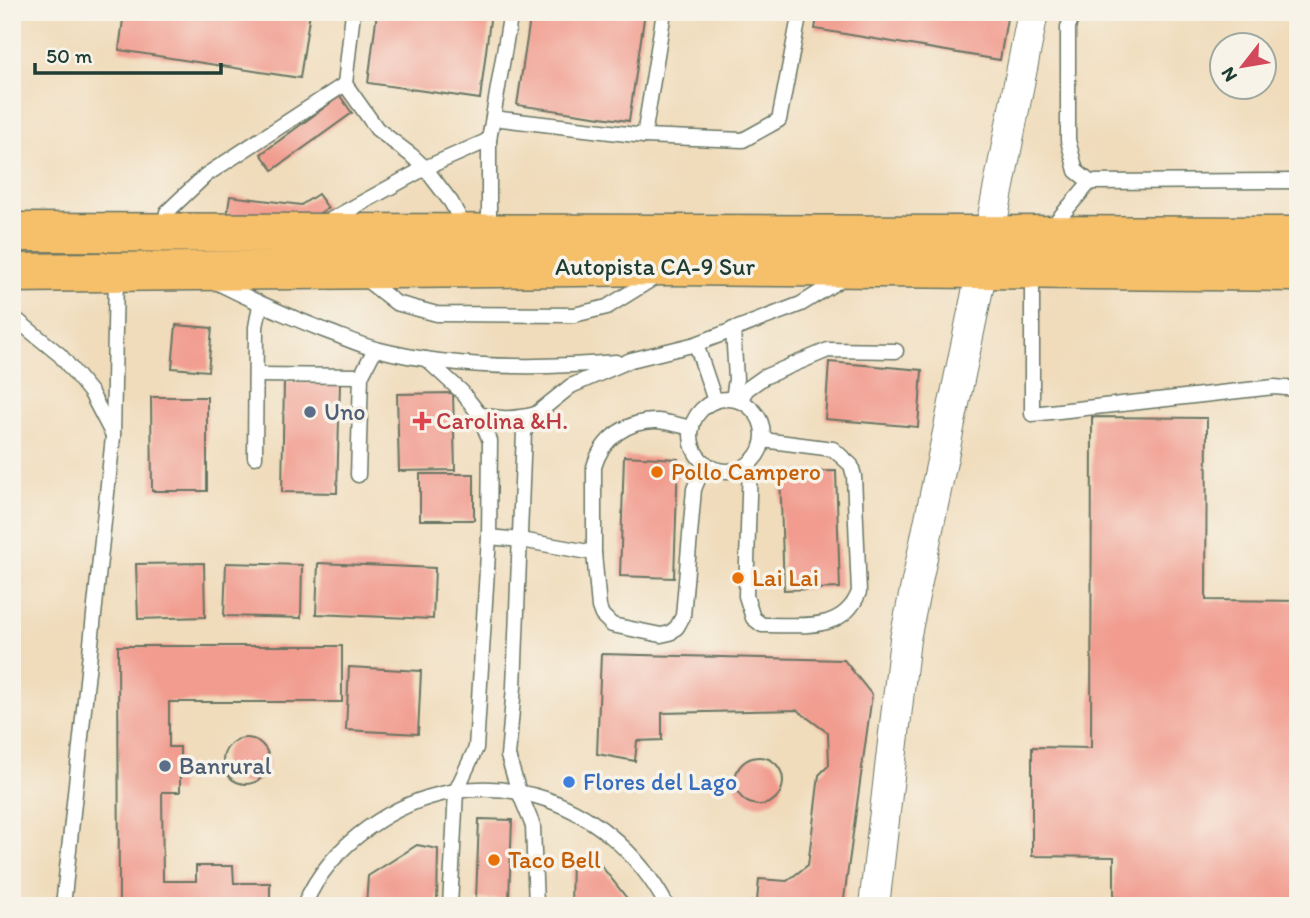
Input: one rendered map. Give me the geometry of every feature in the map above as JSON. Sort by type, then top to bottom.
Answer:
[{"type":"highway","name":"Autopista CA-9 Sur","points":[[12,232],[479,235],[986,253],[1037,253],[1298,236]]},
{"type":"highway","name":"Autopista CA-9 Sur","points":[[12,273],[674,265],[860,268],[986,253]]},
{"type":"highway","name":"Autopista CA-9 Sur","points":[[1037,253],[1298,272]]},
{"type":"street","points":[[874,906],[905,639],[986,253],[1033,12]]},
{"type":"lane","points":[[353,12],[345,83],[377,129],[425,168],[479,235]]},
{"type":"lane","points":[[479,235],[489,140],[511,12]]},
{"type":"lane","points":[[644,136],[664,12]]},
{"type":"lane","points":[[493,118],[644,136],[743,140],[779,120],[800,12]]},
{"type":"lane","points":[[1074,12],[1068,27],[1068,140],[1076,171],[1090,182],[1298,181]]},
{"type":"lane","points":[[163,233],[167,212],[206,175],[345,83]]},
{"type":"lane","points":[[302,234],[425,168],[489,140]]},
{"type":"lane","points":[[1090,182],[1037,253],[1032,414],[1274,387],[1298,389]]},
{"type":"lane","points":[[536,906],[533,826],[508,756],[521,540],[524,432],[536,414],[571,386],[631,360],[696,344],[801,304],[860,268]]},
{"type":"lane","points":[[194,271],[260,305],[375,349],[426,359],[478,364],[529,366],[631,360]]},
{"type":"lane","points":[[63,906],[113,437],[116,272]]},
{"type":"lane","points":[[255,457],[257,327],[260,305]]},
{"type":"lane","points":[[12,316],[60,355],[91,393],[113,437]]},
{"type":"lane","points":[[733,329],[736,400]]},
{"type":"lane","points":[[696,344],[715,401]]},
{"type":"lane","points":[[358,475],[361,376],[375,349]]},
{"type":"lane","points":[[736,400],[764,377],[828,350],[896,351]]},
{"type":"lane","points":[[426,359],[454,383],[479,414],[490,441],[489,537],[476,748],[456,791],[450,906]]},
{"type":"lane","points":[[256,375],[361,376]]},
{"type":"lane","points":[[736,400],[747,405],[760,420],[763,440],[750,463],[728,470],[716,469],[705,463],[696,453],[692,428],[700,411],[715,401],[736,400]]},
{"type":"lane","points":[[479,414],[495,419],[513,419],[536,414]]},
{"type":"lane","points":[[692,428],[659,421],[637,423],[622,429],[604,445],[594,467],[594,552],[599,607],[607,621],[617,627],[661,635],[670,633],[677,627],[683,616],[694,489],[705,463]]},
{"type":"lane","points":[[750,463],[746,596],[753,618],[762,625],[830,623],[841,618],[850,610],[859,592],[854,476],[851,465],[833,449],[763,440]]},
{"type":"lane","points":[[489,537],[594,552]]},
{"type":"lane","points":[[304,906],[327,866],[353,838],[384,816],[419,800],[456,791],[488,789],[519,792],[550,800],[579,813],[606,830],[630,852],[650,877],[667,906]]},
{"type":"building","points":[[124,12],[310,12],[300,78],[119,50]]},
{"type":"building","points":[[377,12],[491,12],[480,99],[368,83]]},
{"type":"building","points":[[531,12],[645,12],[629,121],[517,105]]},
{"type":"building","points":[[818,12],[1008,12],[1000,60],[815,29]]},
{"type":"building","points":[[340,96],[352,113],[273,170],[261,154]]},
{"type":"building","points":[[318,194],[328,208],[306,221],[227,216],[230,196],[301,205]]},
{"type":"building","points":[[176,325],[212,328],[208,371],[172,368]]},
{"type":"building","points":[[829,362],[922,370],[918,427],[825,419]]},
{"type":"building","points":[[284,381],[340,383],[337,493],[282,492]]},
{"type":"building","points":[[453,393],[455,470],[399,471],[397,394]]},
{"type":"building","points":[[151,397],[207,397],[207,491],[152,491]]},
{"type":"building","points":[[1092,417],[1207,418],[1206,600],[1298,601],[1298,906],[1114,906],[1114,857],[1032,856],[1032,747],[1091,748]]},
{"type":"building","points":[[624,456],[678,459],[674,578],[620,576]]},
{"type":"building","points":[[836,471],[840,588],[784,590],[780,472]]},
{"type":"building","points":[[420,474],[474,474],[474,520],[420,520]]},
{"type":"building","points":[[204,563],[205,617],[138,619],[136,564]]},
{"type":"building","points":[[226,563],[302,565],[301,618],[224,616]]},
{"type":"building","points":[[318,563],[435,568],[433,619],[316,614]]},
{"type":"building","points":[[118,646],[342,646],[342,702],[169,702],[169,747],[180,747],[180,792],[162,792],[163,881],[196,881],[196,866],[233,866],[234,883],[270,883],[270,906],[119,906]]},
{"type":"building","points":[[601,654],[844,660],[872,695],[843,906],[730,904],[757,901],[759,879],[787,881],[808,865],[819,775],[829,765],[828,733],[797,710],[662,713],[662,740],[637,741],[635,761],[597,754]]},
{"type":"building","points":[[349,667],[421,671],[418,734],[346,730]]},
{"type":"building","points":[[246,738],[263,744],[269,761],[263,778],[246,784],[229,778],[223,761],[229,744]]},
{"type":"building","points":[[759,757],[776,764],[783,781],[776,798],[759,805],[742,798],[735,781],[742,764]]},
{"type":"building","name":"Taco Bell","points":[[479,819],[512,820],[509,900],[476,899]]},
{"type":"building","points":[[417,845],[438,849],[437,906],[366,906],[368,876]]},
{"type":"building","points":[[572,858],[595,858],[633,906],[571,906]]},
{"type":"place","name":"Uno","points":[[310,412]]},
{"type":"place","name":"Carolina &H.","points":[[422,421]]},
{"type":"place","name":"Pollo Campero","points":[[657,472]]},
{"type":"place","name":"Lai Lai","points":[[738,578]]},
{"type":"place","name":"Banrural","points":[[165,766]]},
{"type":"place","name":"Flores del Lago","points":[[569,782]]},
{"type":"place","name":"Taco Bell","points":[[494,860]]}]
